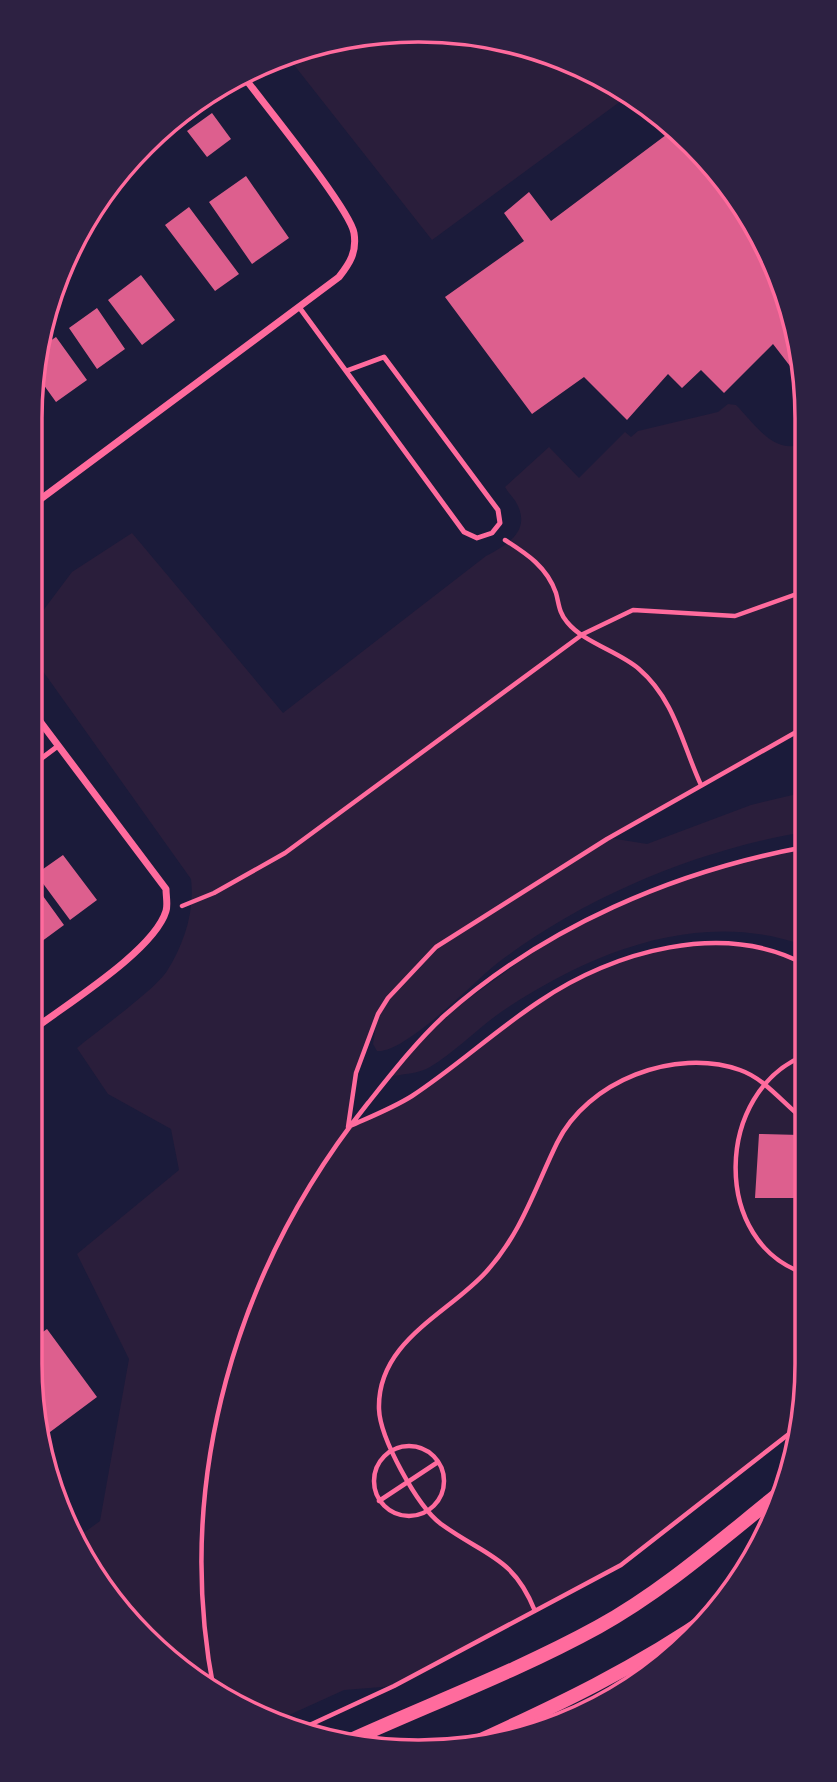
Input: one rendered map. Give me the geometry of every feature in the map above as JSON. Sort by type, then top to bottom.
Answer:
[{"type":"main road","points":[[360,1736],[598,1627],[651,1594],[769,1500]]},
{"type":"main road","points":[[500,1731],[619,1675],[667,1647]]},
{"type":"street","points":[[42,498],[339,277],[355,253],[350,219],[248,83]]},
{"type":"street","points":[[42,724],[166,889],[167,909],[154,934],[135,953],[42,1023]]},
{"type":"lane","points":[[299,307],[346,371],[464,531],[477,538],[492,533],[500,523],[498,509],[384,357],[346,371]]},
{"type":"lane","points":[[42,758],[58,746]]},
{"type":"path","points":[[492,533],[537,562],[551,583],[560,612],[569,625],[639,669],[657,690],[677,719],[701,785]]},
{"type":"path","points":[[167,909],[192,904],[194,900],[214,893],[285,853],[583,634],[634,610],[735,616],[795,595]]},
{"type":"path","points":[[348,1128],[356,1073],[377,1014],[418,964],[447,939],[526,888],[795,733]]},
{"type":"path","points":[[213,1679],[200,1552],[216,1416],[262,1272],[293,1211],[348,1128],[419,1041],[446,1015],[544,944],[610,908],[696,874],[795,849]]},
{"type":"path","points":[[348,1128],[410,1097],[542,999],[590,974],[628,959],[714,942],[763,947],[795,960]]},
{"type":"path","points":[[795,1062],[779,1072],[754,1103],[741,1131],[735,1176],[743,1219],[757,1242],[776,1261],[795,1268]]},
{"type":"path","points":[[535,1611],[525,1585],[512,1569],[439,1522],[402,1470],[388,1440],[379,1410],[383,1381],[397,1353],[413,1333],[487,1272],[522,1225],[557,1142],[571,1119],[608,1088],[630,1076],[660,1068],[697,1063],[739,1069],[766,1086],[795,1111]]},
{"type":"path","points":[[311,1724],[394,1686],[621,1565],[788,1434]]},
{"type":"path","points":[[413,1446],[425,1449],[438,1462],[444,1479],[443,1491],[429,1511],[408,1517],[387,1509],[379,1501],[373,1480],[381,1459],[389,1452],[413,1446]]},
{"type":"path","points":[[379,1501],[438,1462]]},
{"type":"shaded area","points":[[418,42],[468,45],[540,62],[585,81],[621,101],[432,240],[293,64],[369,45]]},
{"type":"shaded area","points":[[728,404],[736,405],[774,442],[784,446],[795,445],[795,733],[610,838],[647,844],[751,805],[795,794],[795,834],[764,840],[683,864],[642,880],[565,918],[495,965],[420,1030],[389,1049],[377,1051],[373,1044],[377,1018],[356,1073],[348,1127],[432,1083],[543,998],[610,965],[661,949],[712,941],[754,945],[795,960],[795,1364],[788,1434],[621,1565],[394,1686],[344,1690],[287,1716],[230,1690],[170,1647],[120,1593],[83,1534],[100,1521],[129,1359],[77,1254],[179,1170],[171,1129],[108,1094],[77,1048],[139,999],[167,971],[187,927],[192,891],[191,879],[42,670],[42,612],[72,572],[132,533],[283,713],[514,537],[521,524],[521,515],[517,503],[505,487],[549,447],[579,478],[625,432],[631,437],[638,431],[718,412]]},
{"type":"shaded area","points":[[795,849],[795,943],[766,935],[726,931],[686,934],[609,954],[535,990],[501,1012],[426,1069],[388,1077],[446,1015],[544,944],[610,908],[696,874]]},
{"type":"building","points":[[212,113],[231,139],[207,157],[187,131]]},
{"type":"building","points":[[667,135],[702,170],[745,230],[775,297],[791,365],[773,344],[724,393],[701,370],[682,388],[668,374],[627,420],[584,377],[532,414],[445,297],[524,241],[504,213],[529,192],[551,221]]},
{"type":"building","points":[[246,176],[289,238],[252,264],[209,202]]},
{"type":"building","points":[[189,207],[239,274],[215,291],[165,225]]},
{"type":"building","points":[[141,275],[175,320],[142,345],[108,300]]},
{"type":"building","points":[[97,308],[125,349],[97,369],[69,328]]},
{"type":"building","points":[[56,337],[87,380],[56,402],[44,385],[50,341]]},
{"type":"building","points":[[63,855],[97,900],[70,920],[42,882],[42,870]]},
{"type":"building","points":[[42,895],[64,925],[42,941]]},
{"type":"building","points":[[759,1134],[795,1135],[795,1198],[755,1198]]},
{"type":"building","points":[[47,1329],[97,1397],[48,1433],[43,1388],[42,1333]]}]
